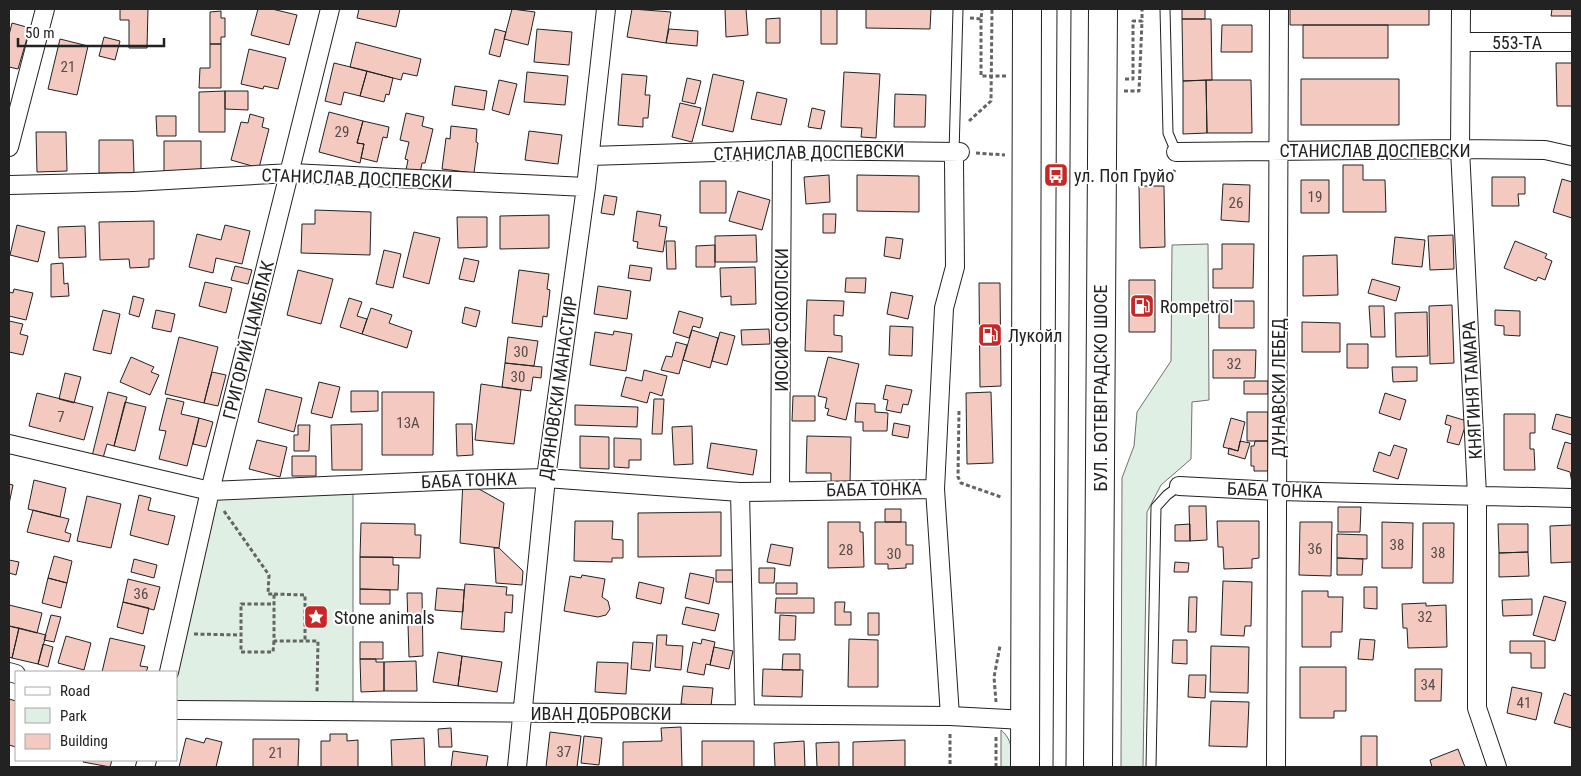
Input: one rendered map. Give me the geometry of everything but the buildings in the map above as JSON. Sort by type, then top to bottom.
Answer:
[{"type":"main road","points":[[1025,767],[1027,9]]},
{"type":"main road","name":"БУЛ. БОТЕВГРАДСКО ШОСЕ","points":[[1098,767],[1113,84],[1103,9]]},
{"type":"street","points":[[9,147],[45,9]]},
{"type":"street","name":"ГРИГОРИЙ ЦАМБЛАК","points":[[169,671],[210,491],[291,172],[330,9]]},
{"type":"street","name":"ДРЯНОВСКИ МАНАСТИР","points":[[517,767],[546,478],[590,156],[606,9]]},
{"type":"street","name":"ДУНАВСКИ ЛЕБЕД","points":[[1276,767],[1279,9]]},
{"type":"street","name":"КНЯГИНЯ ТАМАРА","points":[[1461,9],[1460,149],[1477,495],[1477,708],[1496,767]]},
{"type":"street","name":"553-ТА","points":[[1461,42],[1572,42]]},
{"type":"street","name":"СТАНИСЛАВ ДОСПЕВСКИ","points":[[1176,152],[1460,149],[1545,150],[1572,156]]},
{"type":"street","name":"СТАНИСЛАВ ДОСПЕВСКИ","points":[[590,156],[782,150],[956,154]]},
{"type":"street","name":"ИОСИФ СОКОЛСКИ","points":[[780,490],[782,150]]},
{"type":"street","points":[[950,716],[935,489],[944,308],[954,267],[956,154]]},
{"type":"street","name":"СТАНИСЛАВ ДОСПЕВСКИ","points":[[9,184],[133,182],[291,172],[586,187]]},
{"type":"street","name":"БАБА ТОНКА","points":[[9,444],[210,491],[546,478],[740,492],[935,489]]},
{"type":"street","name":"БАБА ТОНКА","points":[[1179,486],[1278,491],[1572,498]]},
{"type":"street","points":[[740,492],[745,714]]},
{"type":"street","name":"ИВАН ДОБРОВСКИ","points":[[178,710],[950,716],[1025,720]]},
{"type":"lane","points":[[956,154],[958,9]]},
{"type":"lane","points":[[1165,9],[1168,133],[1176,152]]},
{"type":"lane","name":"БАБА ТОНКА","points":[[1151,767],[1156,507],[1179,486]]},
{"type":"path","points":[[968,121],[990,102],[992,9]]},
{"type":"path","points":[[1113,84],[1139,91],[1142,9]]},
{"type":"path","points":[[981,19],[981,76],[1027,76]]},
{"type":"path","points":[[1113,84],[1133,79],[1133,21],[1142,21]]},
{"type":"path","points":[[956,154],[1028,157]]},
{"type":"path","points":[[959,408],[958,476],[961,483],[1000,495],[1004,500]]},
{"type":"path","points":[[210,491],[269,575],[268,594],[305,595],[304,641]]},
{"type":"path","points":[[274,594],[274,604],[274,652],[241,652],[241,604],[274,604]]},
{"type":"path","points":[[178,634],[241,635]]},
{"type":"path","points":[[274,641],[318,641],[317,711]]},
{"type":"path","points":[[996,767],[997,718],[994,677],[1001,642]]},
{"type":"path","points":[[950,716],[950,767]]},
{"type":"green space","points":[[1208,244],[1209,400],[1192,402],[1191,459],[1161,485],[1147,512],[1143,767],[1121,767],[1122,478],[1134,446],[1137,412],[1171,361],[1172,245]]},
{"type":"green space","points":[[353,485],[353,712],[178,710],[178,671],[176,671],[210,491]]},
{"type":"green space","points":[[1001,730],[1010,742],[1012,767],[1001,767]]},
{"type":"tram line","points":[[1053,767],[1057,9]]},
{"type":"tram line","points":[[1066,767],[1071,9]]},
{"type":"place","name":"ул. Поп Груйо","points":[[1056,175]]},
{"type":"place","name":"Rompetrol","points":[[1142,306]]},
{"type":"place","name":"Лукойл","points":[[990,335]]},
{"type":"place","name":"Stone animals","points":[[316,617]]}]
